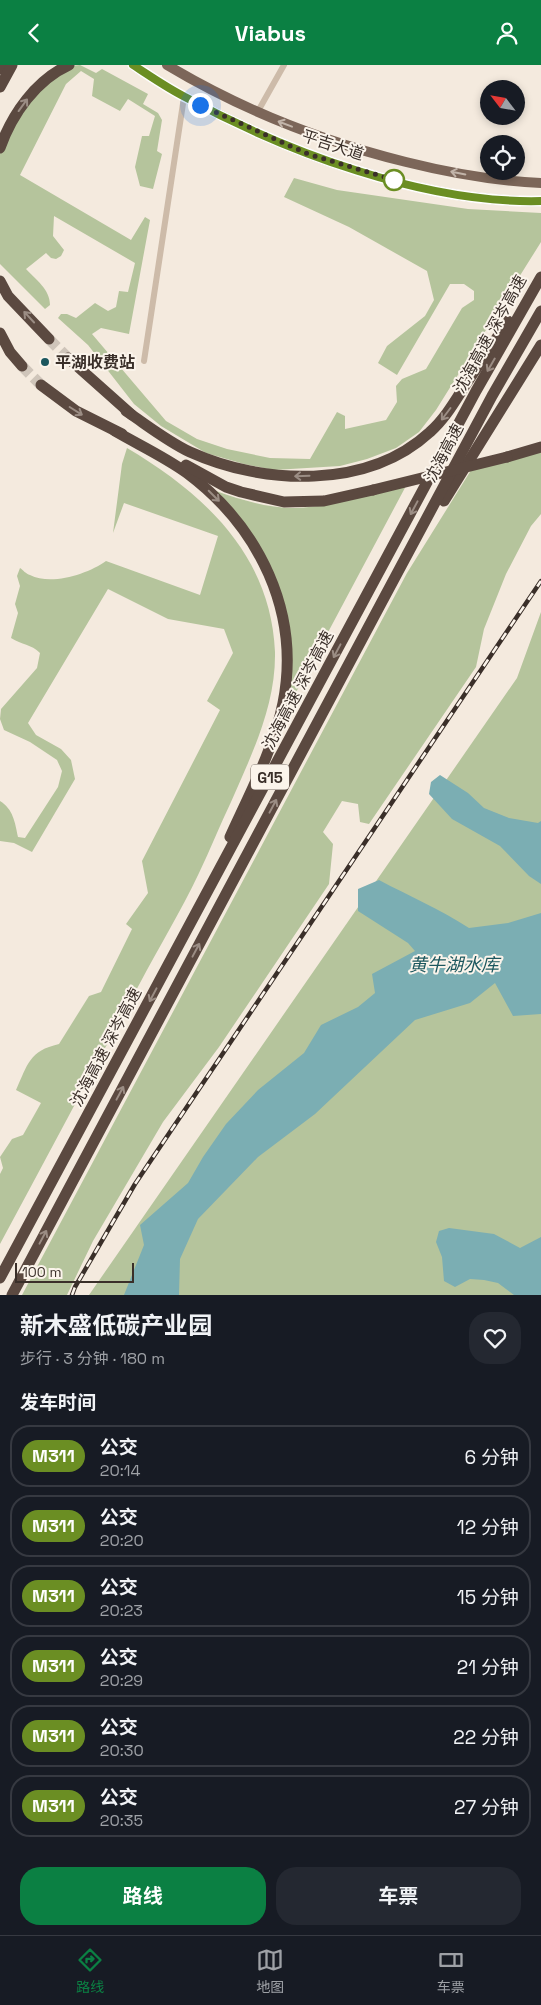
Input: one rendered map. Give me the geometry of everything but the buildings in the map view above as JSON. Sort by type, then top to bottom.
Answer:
[{"type":"highway","points":[[0,69],[2,65]]},
{"type":"highway","points":[[0,87],[12,65]]},
{"type":"highway","points":[[0,148],[10,126],[30,96],[57,70],[69,65]]},
{"type":"highway","points":[[126,411],[173,443],[190,452],[238,469],[276,475],[302,476],[350,471],[379,463],[418,442],[439,423],[541,272]]},
{"type":"highway","name":"沈海高速 深岑高速","points":[[0,1278],[472,400],[541,277]]},
{"type":"highway","points":[[0,279],[8,296],[49,339]]},
{"type":"highway","name":"沈海高速","points":[[376,611],[492,396],[541,311]]},
{"type":"highway","points":[[0,333],[10,351],[22,366]]},
{"type":"highway","points":[[376,611],[541,345]]},
{"type":"highway","points":[[68,358],[126,411],[171,448],[229,480],[264,491],[301,496],[323,495],[375,486]]},
{"type":"highway","points":[[41,385],[76,411],[226,487],[263,498],[300,503],[324,501],[375,486],[541,447]]},
{"type":"highway","points":[[115,431],[180,468],[203,486],[234,516],[255,547],[276,588],[286,637],[286,683],[277,727],[244,807],[162,977]]},
{"type":"highway","points":[[509,453],[541,439]]},
{"type":"highway","name":"沈海高速 深岑高速","points":[[12,1295],[376,611]]},
{"type":"main road","name":"平吉大道","points":[[133,65],[184,97],[308,154],[387,178],[475,198],[541,201]]},
{"type":"main road","name":"平吉大道","points":[[167,65],[197,83],[257,113],[314,136],[361,151],[479,177],[541,183]]},
{"type":"street","points":[[257,113],[284,65]]},
{"type":"street","points":[[144,361],[184,97]]},
{"type":"green space","points":[[80,65],[96,73],[102,69],[148,94],[143,104],[158,113],[162,120],[157,151],[162,154],[153,189],[140,186],[135,167],[142,136],[149,136],[155,116],[128,99],[120,111],[92,96],[94,79],[81,71],[66,84],[20,175],[131,240],[145,217],[150,220],[129,334],[101,328],[92,334],[166,421],[197,439],[227,449],[270,458],[310,459],[337,412],[345,416],[345,429],[386,420],[397,402],[396,386],[402,379],[426,369],[462,308],[474,300],[474,291],[464,284],[450,284],[397,375],[378,363],[387,346],[425,316],[434,300],[427,271],[349,227],[284,197],[294,178],[337,190],[468,209],[541,213],[541,242],[436,410],[419,432],[396,448],[367,459],[340,466],[274,470],[206,453],[161,426],[134,404],[88,345],[58,318],[61,314],[67,314],[76,318],[95,303],[108,311],[116,307],[119,291],[128,292],[135,263],[54,216],[53,236],[64,250],[61,256],[56,259],[51,258],[46,253],[26,269],[45,289],[50,305],[45,309],[0,264],[0,141],[21,103],[70,66]]},
{"type":"green space","points":[[127,448],[156,466],[207,507],[229,531],[247,557],[261,586],[271,618],[275,652],[272,691],[254,747],[192,887],[0,1244],[0,1174],[3,1168],[0,1157],[12,1139],[23,1135],[41,1103],[16,1090],[27,1066],[35,1055],[41,1050],[59,1044],[89,996],[101,992],[132,929],[126,924],[148,893],[142,861],[220,710],[207,701],[233,653],[224,629],[168,619],[108,589],[28,723],[36,735],[61,749],[71,760],[75,779],[32,852],[14,843],[0,841],[0,801],[11,812],[18,837],[25,838],[58,787],[62,771],[57,760],[30,742],[4,730],[0,719],[1,709],[37,668],[40,653],[11,638],[18,613],[15,604],[20,586],[17,576],[20,568],[27,574],[39,578],[59,579],[80,574],[106,561],[200,595],[218,536],[124,503],[113,533],[122,464]]},
{"type":"green space","points":[[541,450],[541,514],[531,526],[506,574],[484,629],[476,667],[369,824],[360,822],[358,804],[342,801],[323,832],[333,844],[329,884],[219,1047],[163,1122],[93,1241],[67,1295],[22,1295],[407,573],[473,467]]},
{"type":"green space","points":[[407,484],[285,713],[287,680],[281,595],[216,491],[265,505],[295,508],[337,502]]},
{"type":"green space","points":[[541,612],[541,1295],[89,1295],[517,678]]},
{"type":"water","points":[[440,775],[468,793],[484,808],[509,818],[538,823],[541,821],[541,884],[529,876],[500,846],[452,819],[429,794],[431,782]]},
{"type":"water","name":"黄牛湖水库","points":[[379,880],[469,928],[508,923],[541,913],[541,1014],[513,1016],[495,983],[470,1003],[415,1020],[315,1114],[258,1157],[198,1219],[180,1259],[179,1295],[124,1295],[144,1245],[140,1225],[188,1183],[226,1124],[258,1090],[304,1053],[321,1025],[358,1007],[375,993],[372,974],[415,951],[408,943],[358,911],[358,889]]},
{"type":"water","points":[[449,1228],[494,1234],[520,1248],[541,1237],[541,1295],[514,1295],[498,1283],[484,1280],[470,1279],[455,1287],[444,1281],[442,1257],[436,1242],[439,1231]]},
{"type":"tunnel","points":[[49,339],[68,358]]},
{"type":"tunnel","points":[[22,366],[41,385]]},
{"type":"railway","points":[[72,1295],[135,1184],[541,581]]},
{"type":"bus line","name":"M311","points":[[133,65],[184,97],[308,154],[406,183],[475,198],[541,201]]},
{"type":"place","name":"平湖收费站","points":[[45,362]]},
{"type":"route","points":[[200,105],[308,154],[394,180]]}]
